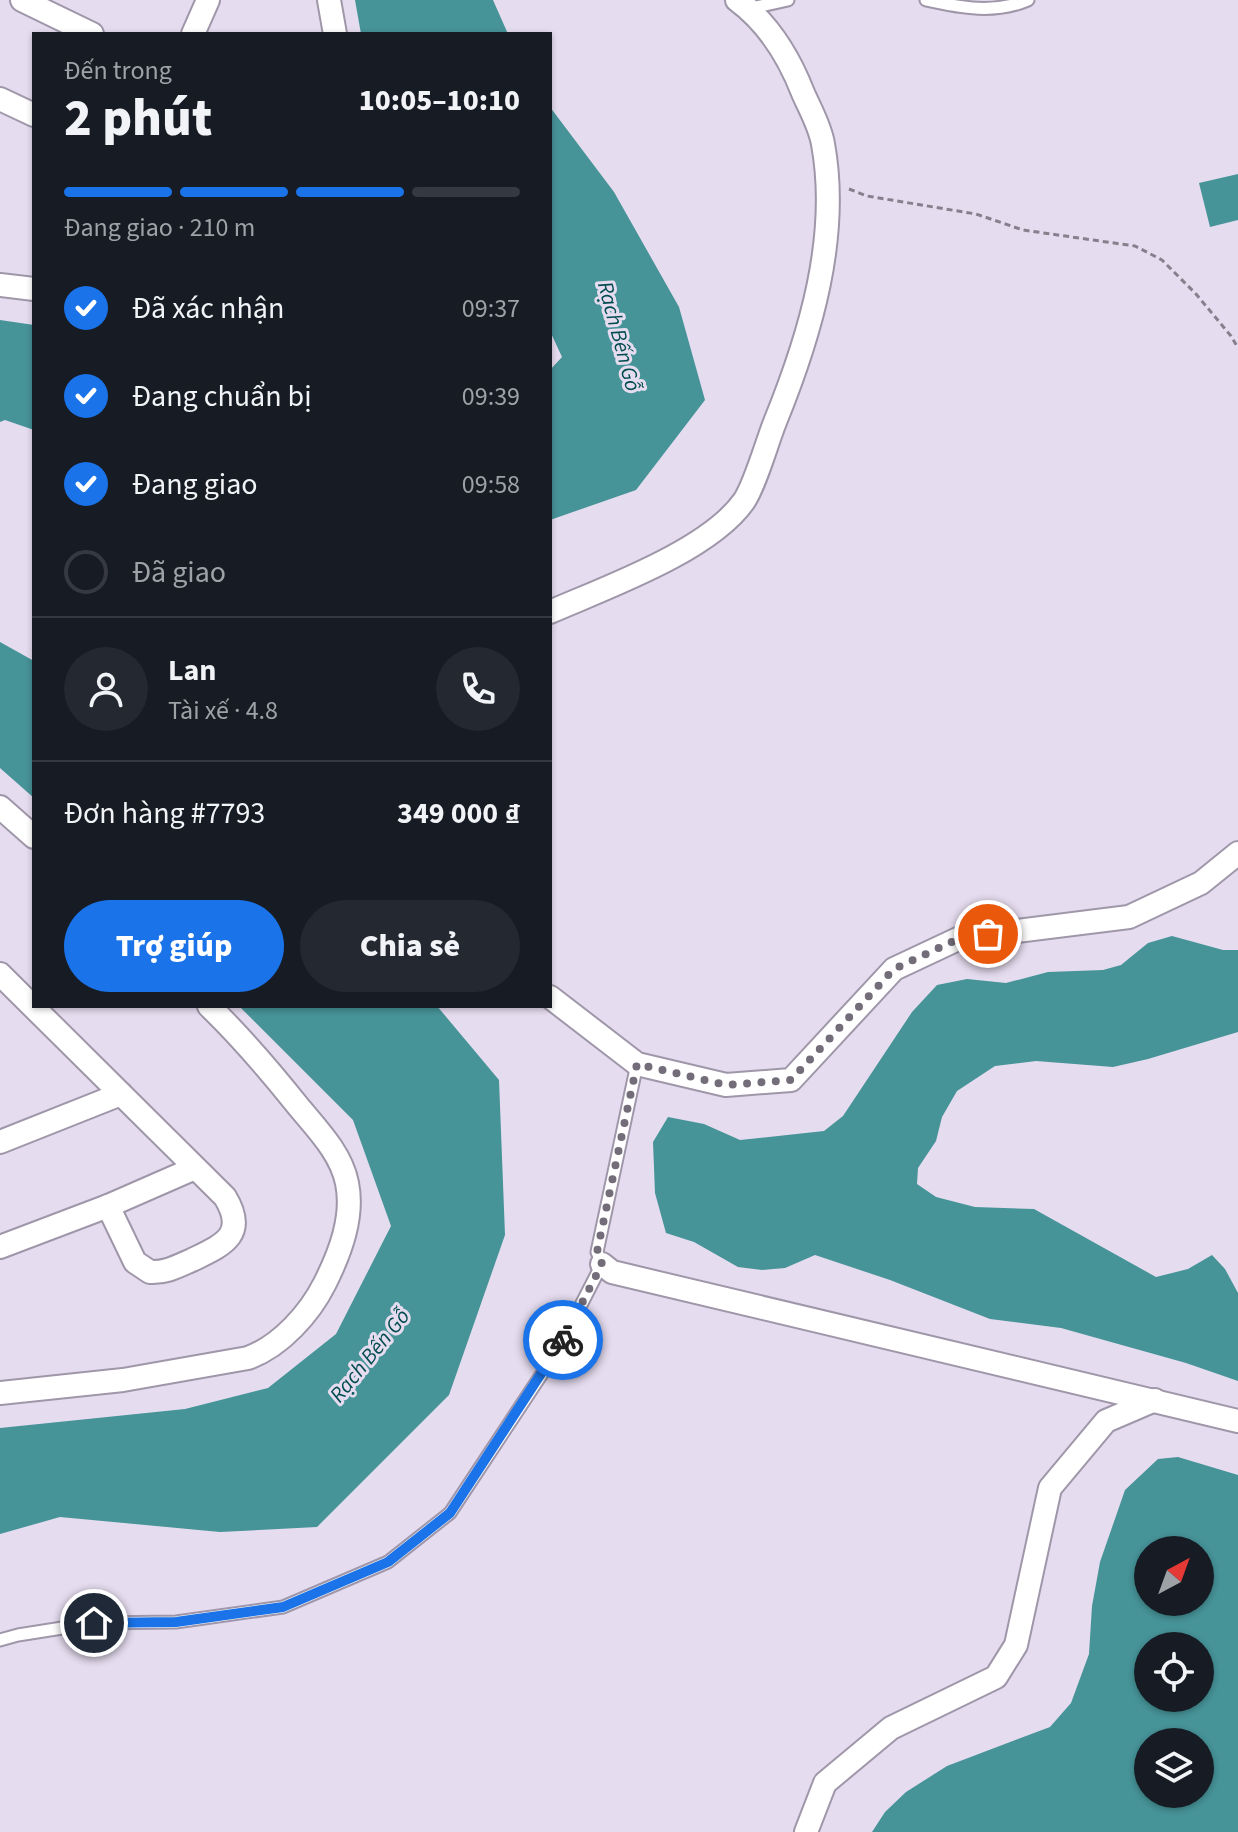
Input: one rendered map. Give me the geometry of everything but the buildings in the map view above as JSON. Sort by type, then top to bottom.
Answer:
[{"type":"street","points":[[22,0],[44,5],[89,32]]},
{"type":"street","points":[[194,32],[208,0]]},
{"type":"street","points":[[329,0],[335,32]]},
{"type":"street","points":[[552,611],[672,558],[711,534],[744,501],[796,371],[817,292],[827,224],[828,181],[823,140],[792,65],[771,34],[742,5]]},
{"type":"street","points":[[0,99],[32,114]]},
{"type":"street","points":[[0,285],[32,289]]},
{"type":"street","points":[[0,807],[32,835]]},
{"type":"street","points":[[552,999],[637,1064],[726,1085],[791,1080],[894,969],[960,938],[1129,917],[1201,883],[1238,853]]},
{"type":"street","points":[[0,974],[32,1006]]},
{"type":"street","points":[[34,1008],[225,1197],[235,1221],[232,1234],[225,1243],[170,1270],[150,1272],[135,1262],[108,1206]]},
{"type":"street","points":[[0,1393],[123,1380],[248,1358],[264,1352],[283,1338],[319,1294],[332,1269],[347,1221],[347,1180],[335,1152],[261,1060],[211,1008]]},
{"type":"street","points":[[0,1142],[121,1094]]},
{"type":"street","points":[[0,1247],[108,1206],[195,1168]]},
{"type":"street","points":[[602,1264],[612,1272],[1238,1421]]},
{"type":"street","points":[[806,1832],[825,1783],[891,1728],[996,1677],[1016,1645],[1050,1488],[1106,1421],[1155,1400]]},
{"type":"lane","points":[[742,5],[788,0]]},
{"type":"lane","points":[[926,0],[986,10],[1014,6],[1028,0]]},
{"type":"lane","points":[[0,1640],[94,1623],[176,1622],[283,1607],[388,1562],[450,1513],[559,1348],[602,1264],[597,1252],[637,1064]]},
{"type":"path","points":[[828,181],[867,196],[976,214],[1023,230],[1135,246],[1171,268],[1196,294],[1238,348]]},
{"type":"water","points":[[355,0],[493,0],[507,32],[361,32]]},
{"type":"water","name":"Rạch Bến Gỗ","points":[[552,110],[614,192],[679,307],[705,400],[636,490],[552,519],[552,368],[562,357],[552,335]]},
{"type":"water","points":[[1238,174],[1238,220],[1210,227],[1199,183]]},
{"type":"water","points":[[0,320],[32,325],[32,429],[5,420],[0,422]]},
{"type":"water","points":[[0,642],[32,660],[32,796],[0,768]]},
{"type":"water","points":[[1172,936],[1223,950],[1238,950],[1238,1032],[1113,1067],[1036,1061],[995,1066],[957,1091],[942,1117],[936,1141],[918,1168],[917,1184],[936,1197],[975,1207],[1034,1209],[1156,1277],[1188,1269],[1212,1255],[1225,1269],[1238,1293],[1238,1381],[1061,1328],[990,1319],[815,1255],[785,1268],[762,1270],[738,1267],[694,1242],[666,1233],[655,1193],[653,1142],[668,1117],[704,1124],[740,1140],[824,1131],[843,1116],[912,1012],[937,985],[967,979],[1006,983],[1048,972],[1103,970],[1121,965],[1148,943]]},
{"type":"water","name":"Rạch Bến Gỗ","points":[[241,1008],[439,1008],[499,1080],[505,1235],[449,1395],[317,1527],[220,1532],[60,1517],[0,1534],[0,1428],[185,1409],[268,1388],[336,1334],[391,1226],[353,1120]]},
{"type":"water","points":[[1178,1457],[1238,1475],[1238,1832],[872,1832],[885,1812],[906,1792],[947,1766],[1050,1727],[1071,1703],[1089,1654],[1092,1606],[1100,1562],[1125,1490],[1158,1459]]},
{"type":"way so far","points":[[563,1340],[602,1264],[597,1252],[637,1064],[726,1085],[791,1080],[894,969],[960,938],[988,934]]},
{"type":"route","points":[[94,1623],[176,1622],[283,1607],[388,1562],[450,1513],[563,1340]]}]
